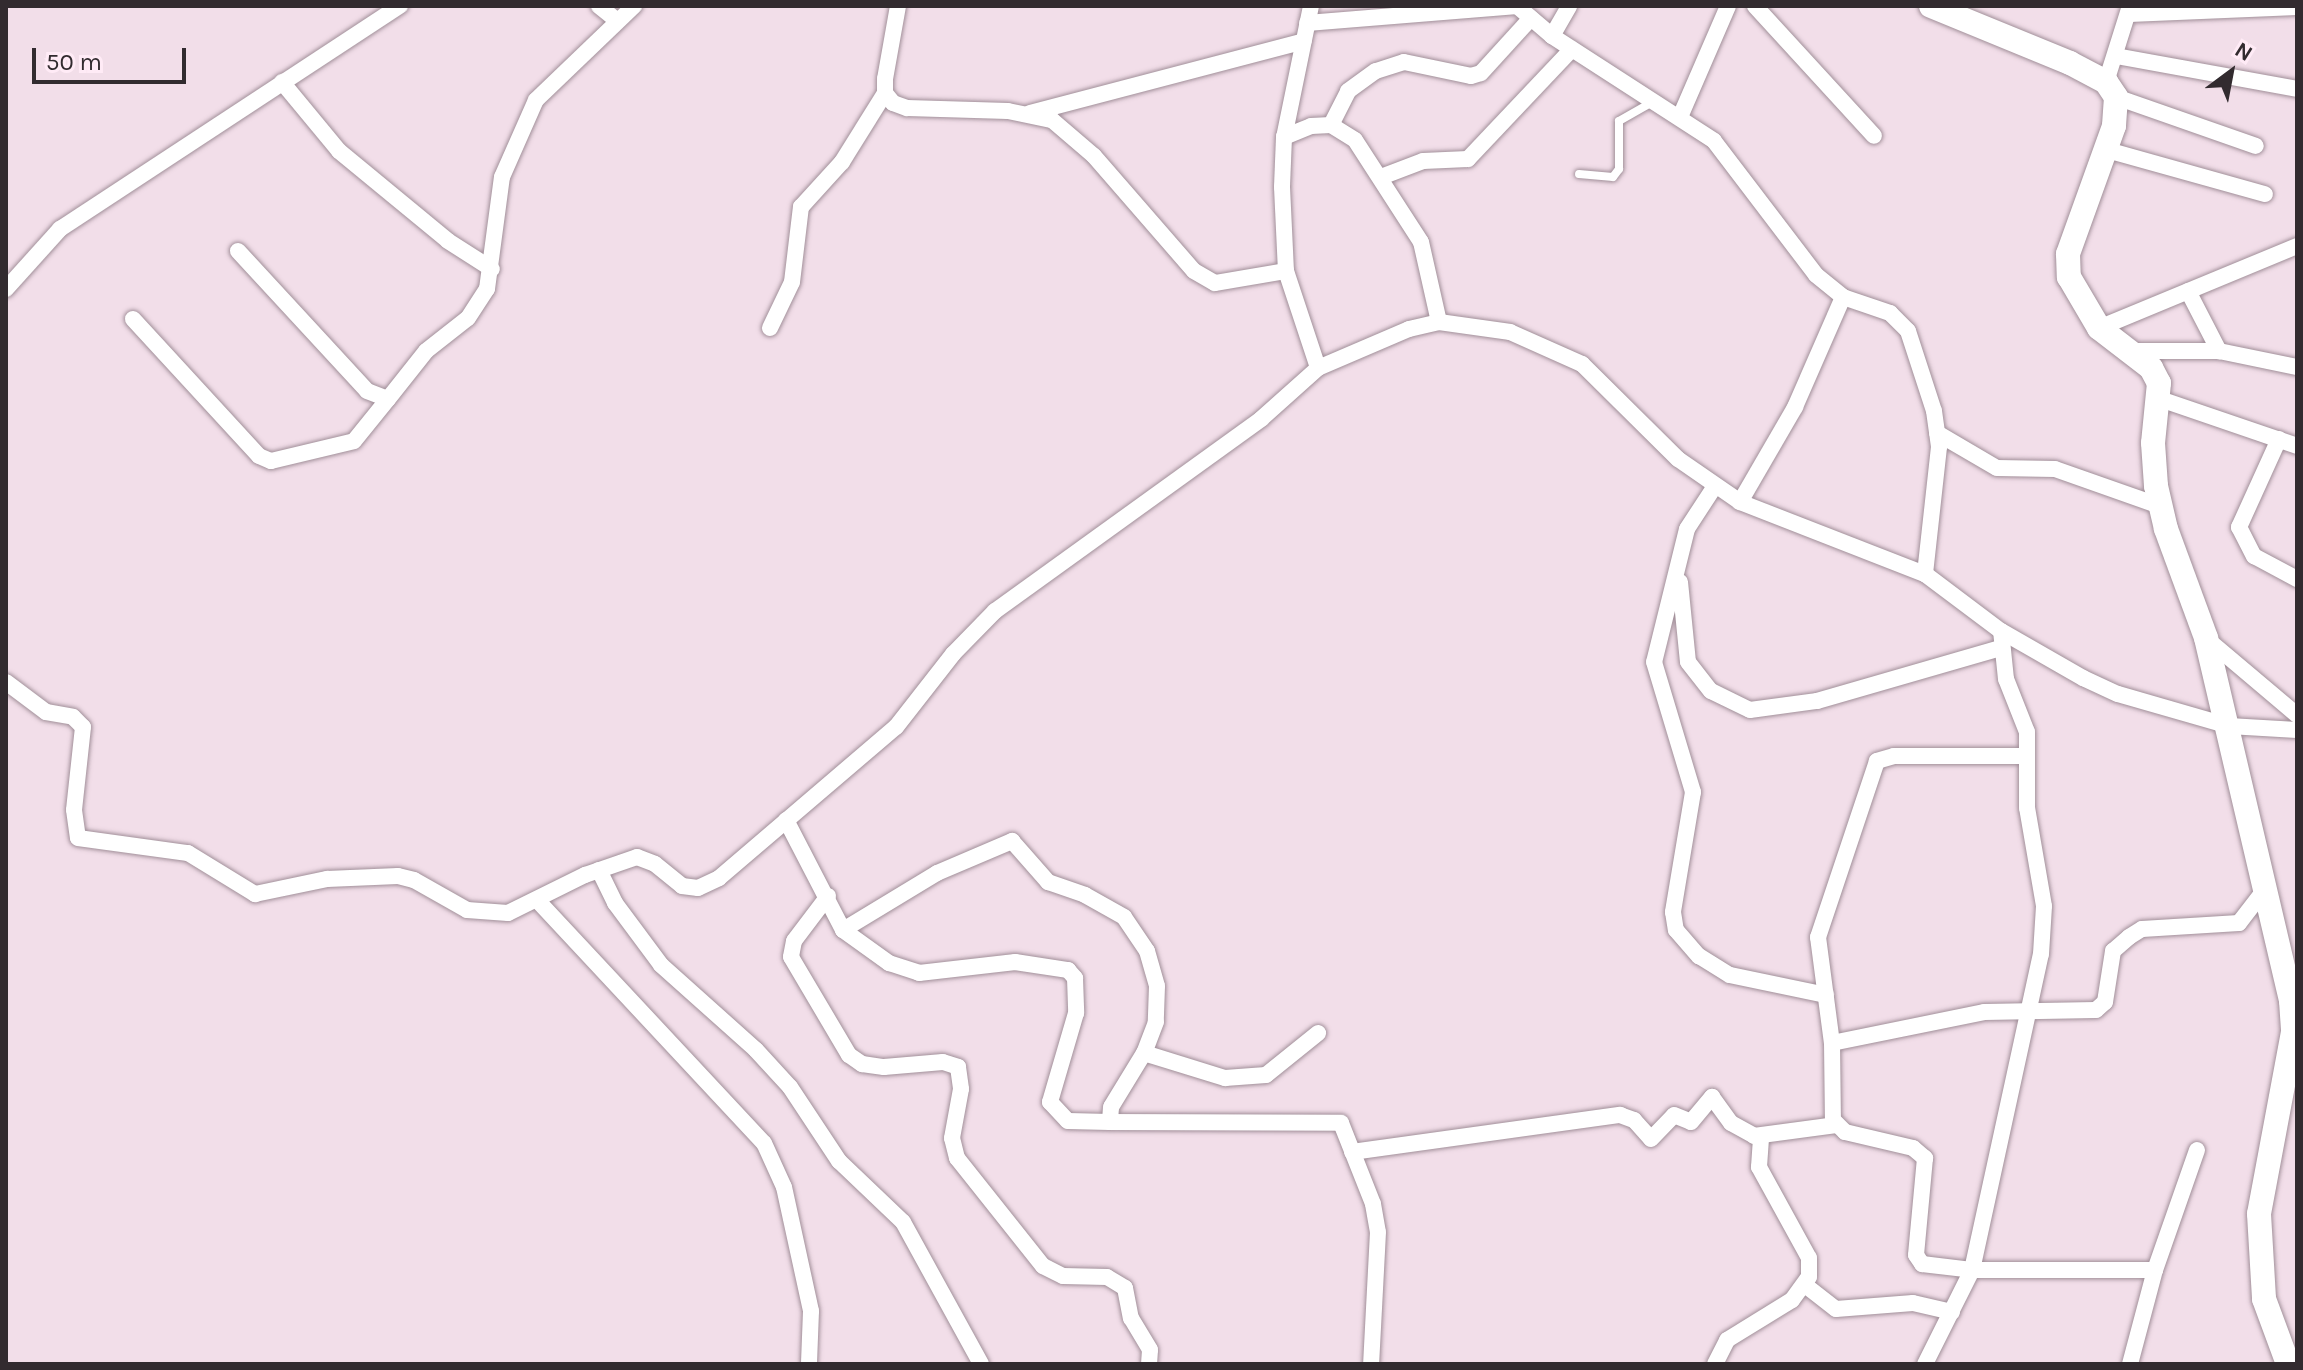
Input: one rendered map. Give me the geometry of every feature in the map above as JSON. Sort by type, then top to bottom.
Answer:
[{"type":"street","points":[[6,289],[60,229],[400,6]]},
{"type":"street","points":[[599,6],[616,20]]},
{"type":"street","points":[[133,319],[259,456],[271,461],[354,441],[414,364],[479,304],[492,269],[502,177],[512,144],[536,100],[634,6]]},
{"type":"street","points":[[770,328],[792,282],[801,207],[842,162],[885,93],[898,6]]},
{"type":"street","points":[[1311,6],[1284,137],[1286,271],[1318,368]]},
{"type":"street","points":[[1307,23],[1517,6],[1552,36],[1680,117],[1738,165],[1793,251],[1843,297],[1890,313],[1908,331],[1937,433],[1937,480],[1925,574]]},
{"type":"street","points":[[1552,36],[1569,6]]},
{"type":"street","points":[[1680,117],[1728,6]]},
{"type":"street","points":[[1755,6],[1874,136]]},
{"type":"street","points":[[1931,6],[2111,90],[2256,146]]},
{"type":"street","points":[[2288,1364],[2264,1299],[2259,1214],[2293,1032],[2267,886],[2206,638],[2160,506],[2153,443],[2159,383],[2151,368],[2099,328],[2069,277],[2068,254],[2107,150],[2116,56],[2130,10],[2297,7]]},
{"type":"street","points":[[1331,125],[1348,91],[1376,71],[1404,62],[1471,76],[1481,73],[1531,18]]},
{"type":"street","points":[[1029,113],[1304,41]]},
{"type":"street","points":[[1381,177],[1423,161],[1468,159],[1572,49]]},
{"type":"street","points":[[2116,56],[2297,89]]},
{"type":"street","points":[[282,82],[339,151],[448,241],[492,269]]},
{"type":"street","points":[[885,93],[907,108],[1029,113],[1052,120],[1075,137],[1194,271],[1215,283],[1286,271]]},
{"type":"street","points":[[1284,137],[1311,126],[1331,125],[1355,140],[1421,242],[1439,322]]},
{"type":"street","points":[[2107,150],[2265,194]]},
{"type":"street","points":[[2099,328],[2297,246]]},
{"type":"street","points":[[238,251],[367,391],[388,399]]},
{"type":"street","points":[[2188,291],[2219,351]]},
{"type":"street","points":[[1740,502],[1795,407],[1843,297]]},
{"type":"street","points":[[6,682],[46,712],[73,717],[83,727],[74,827],[84,841],[188,853],[255,894],[327,879],[398,876],[479,912],[508,913],[599,870],[642,858],[682,886],[698,888],[719,878],[896,727],[953,654],[995,611],[1261,419],[1318,368],[1409,329],[1439,322],[1471,322],[1510,332],[1582,364],[1649,433],[1715,486],[1740,502],[1925,574],[2001,640],[2118,694],[2229,726],[2297,730]]},
{"type":"street","points":[[2131,351],[2219,351],[2297,367]]},
{"type":"street","points":[[2157,398],[2297,446]]},
{"type":"street","points":[[1937,433],[1997,468],[2055,469],[2160,506]]},
{"type":"street","points":[[2279,439],[2239,527],[2254,556],[2297,579]]},
{"type":"street","points":[[1715,486],[1687,529],[1679,573],[1654,662],[1693,792],[1673,912],[1676,930],[1699,956],[1730,975],[1826,995]]},
{"type":"street","points":[[1679,573],[1688,662],[1711,691],[1750,710],[1817,701],[2001,640]]},
{"type":"street","points":[[2206,638],[2297,715]]},
{"type":"street","points":[[1925,1364],[1972,1270],[2041,954],[2044,906],[2029,834],[2023,712],[2006,679],[2001,640]]},
{"type":"street","points":[[1836,1125],[1832,1043],[1818,937],[1877,761],[1894,756],[2027,756]]},
{"type":"street","points":[[786,820],[843,930],[889,963],[919,973],[1015,962],[1068,970],[1075,978],[1076,1013],[1050,1102],[1068,1121],[1328,1120],[1344,1127],[1373,1204],[1378,1232],[1371,1364]]},
{"type":"street","points":[[843,930],[937,873],[1012,841],[1039,876],[1109,907],[1136,931],[1157,986],[1156,1022],[1144,1053],[1111,1107],[1110,1122]]},
{"type":"street","points":[[599,870],[615,903],[661,965],[756,1050],[790,1087],[839,1161],[903,1222],[981,1364]]},
{"type":"street","points":[[1832,1043],[1960,1015],[2096,1010],[2105,1002],[2113,951],[2129,937],[2142,929],[2239,923],[2267,886]]},
{"type":"street","points":[[828,896],[794,941],[791,957],[849,1055],[862,1064],[884,1067],[943,1062],[958,1067],[961,1089],[952,1138],[957,1158],[1043,1266],[1063,1276],[1107,1277],[1125,1288],[1131,1318],[1150,1350],[1149,1364]]},
{"type":"street","points":[[538,901],[764,1143],[784,1187],[811,1311],[809,1364]]},
{"type":"street","points":[[1144,1053],[1225,1078],[1266,1075],[1318,1033]]},
{"type":"street","points":[[1352,1152],[1620,1115],[1634,1120],[1651,1139],[1674,1115],[1691,1122],[1712,1097],[1731,1123],[1761,1136],[1836,1125],[1845,1132],[1913,1148],[1925,1158],[1916,1255],[1927,1265],[1972,1270],[2155,1270]]},
{"type":"street","points":[[1715,1364],[1727,1340],[1792,1300],[1805,1285],[1809,1258],[1762,1176],[1761,1136]]},
{"type":"street","points":[[2130,1364],[2155,1270],[2197,1150]]},
{"type":"street","points":[[1805,1285],[1836,1309],[1913,1303],[1952,1312]]},
{"type":"lane","points":[[1579,174],[1613,177],[1619,169],[1619,121],[1655,101]]}]
